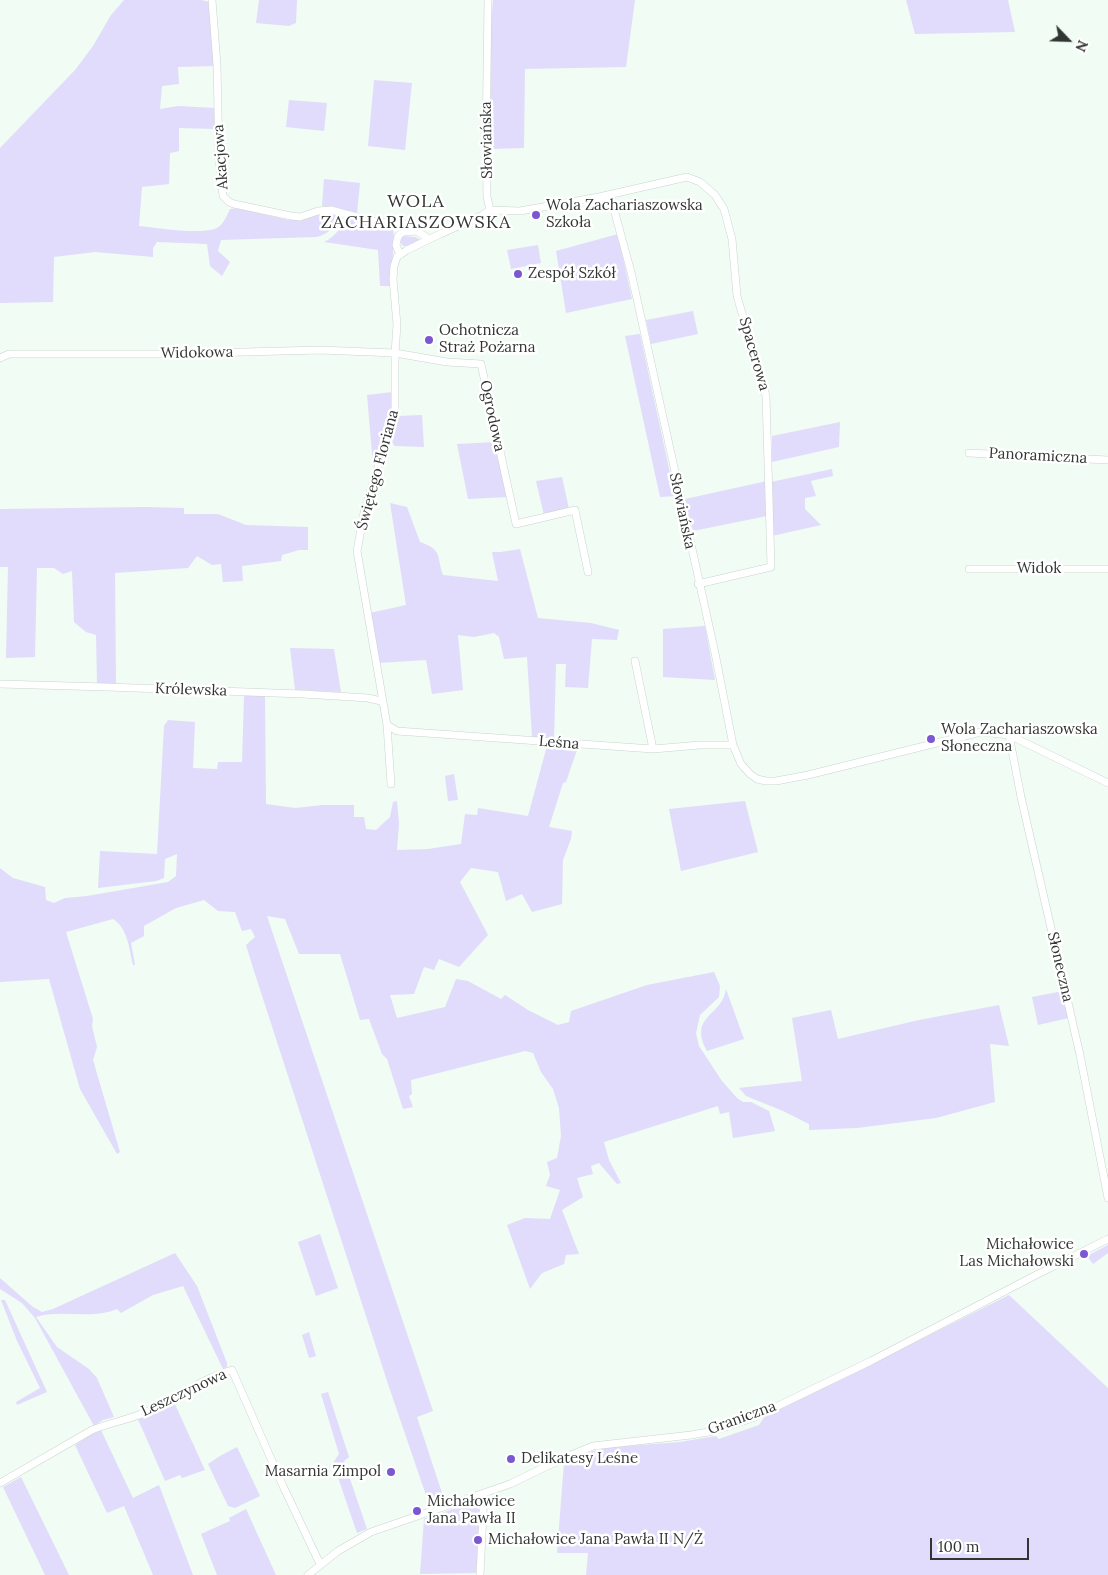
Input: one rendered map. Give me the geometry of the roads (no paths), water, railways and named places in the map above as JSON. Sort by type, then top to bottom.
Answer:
[{"type":"street","name":"Akacjowa","points":[[212,0],[217,65],[219,158],[222,192],[226,199],[229,202],[275,214],[300,216],[331,210],[372,221],[406,224],[429,239]]},
{"type":"street","name":"Słowiańska","points":[[488,0],[486,137],[487,196],[490,210]]},
{"type":"street","name":"Spacerowa","points":[[599,198],[687,176],[700,182],[715,195],[724,209],[732,239],[737,296],[766,396],[771,567],[698,584]]},
{"type":"street","points":[[396,223],[396,246],[400,255],[490,210],[520,211],[599,198]]},
{"type":"street","name":"Słowiańska","points":[[599,198],[614,206],[719,672],[733,745],[741,764],[757,779],[776,781],[808,775],[981,732],[1009,735],[1108,783]]},
{"type":"street","points":[[396,240],[400,234],[416,231]]},
{"type":"street","name":"Świętego Floriana","points":[[391,784],[386,725],[357,551],[364,513],[395,411],[397,325],[393,279],[395,260],[400,255]]},
{"type":"street","name":"Widokowa","points":[[0,358],[9,354],[169,354],[320,350],[395,353]]},
{"type":"street","name":"Ogrodowa","points":[[395,353],[447,362],[481,364],[516,524],[575,510],[588,572]]},
{"type":"street","name":"Panoramiczna","points":[[968,453],[1108,460]]},
{"type":"street","name":"Widok","points":[[969,569],[1108,569]]},
{"type":"street","points":[[635,661],[653,749]]},
{"type":"street","name":"Królewska","points":[[0,684],[107,686],[303,694],[381,700]]},
{"type":"street","name":"Leśna","points":[[386,725],[397,731],[653,749],[700,745],[733,745]]},
{"type":"street","name":"Słoneczna","points":[[1009,735],[1021,797],[1080,1055],[1108,1198]]},
{"type":"street","name":"Graniczna","points":[[308,1575],[338,1551],[371,1532],[518,1480],[566,1456],[593,1446],[603,1443],[675,1437],[711,1431],[755,1417],[872,1361],[1067,1259],[1108,1240]]},
{"type":"street","name":"Leszczynowa","points":[[0,1484],[92,1430],[108,1423],[144,1413],[189,1389],[232,1370],[320,1564]]},
{"type":"street","points":[[480,1575],[484,1493]]},
{"type":"place","name":"Wola Zachariaszowska Szkoła","points":[[536,215]]},
{"type":"place","name":"Zespół Szkół","points":[[518,274]]},
{"type":"place","name":"Ochotnicza Straż Pożarna","points":[[429,340]]},
{"type":"place","name":"Wola Zachariaszowska Słoneczna","points":[[931,739]]},
{"type":"place","name":"Michałowice Las Michałowski","points":[[1084,1254]]},
{"type":"place","name":"Delikatesy Leśne","points":[[511,1459]]},
{"type":"place","name":"Masarnia Zimpol","points":[[391,1472]]},
{"type":"place","name":"Michałowice Jana Pawła II","points":[[417,1511]]},
{"type":"place","name":"Michałowice Jana Pawła II N/Ż","points":[[478,1540]]},
{"type":"district","name":"WOLA ZACHARIASZOWSKA","points":[[416,212]]}]
